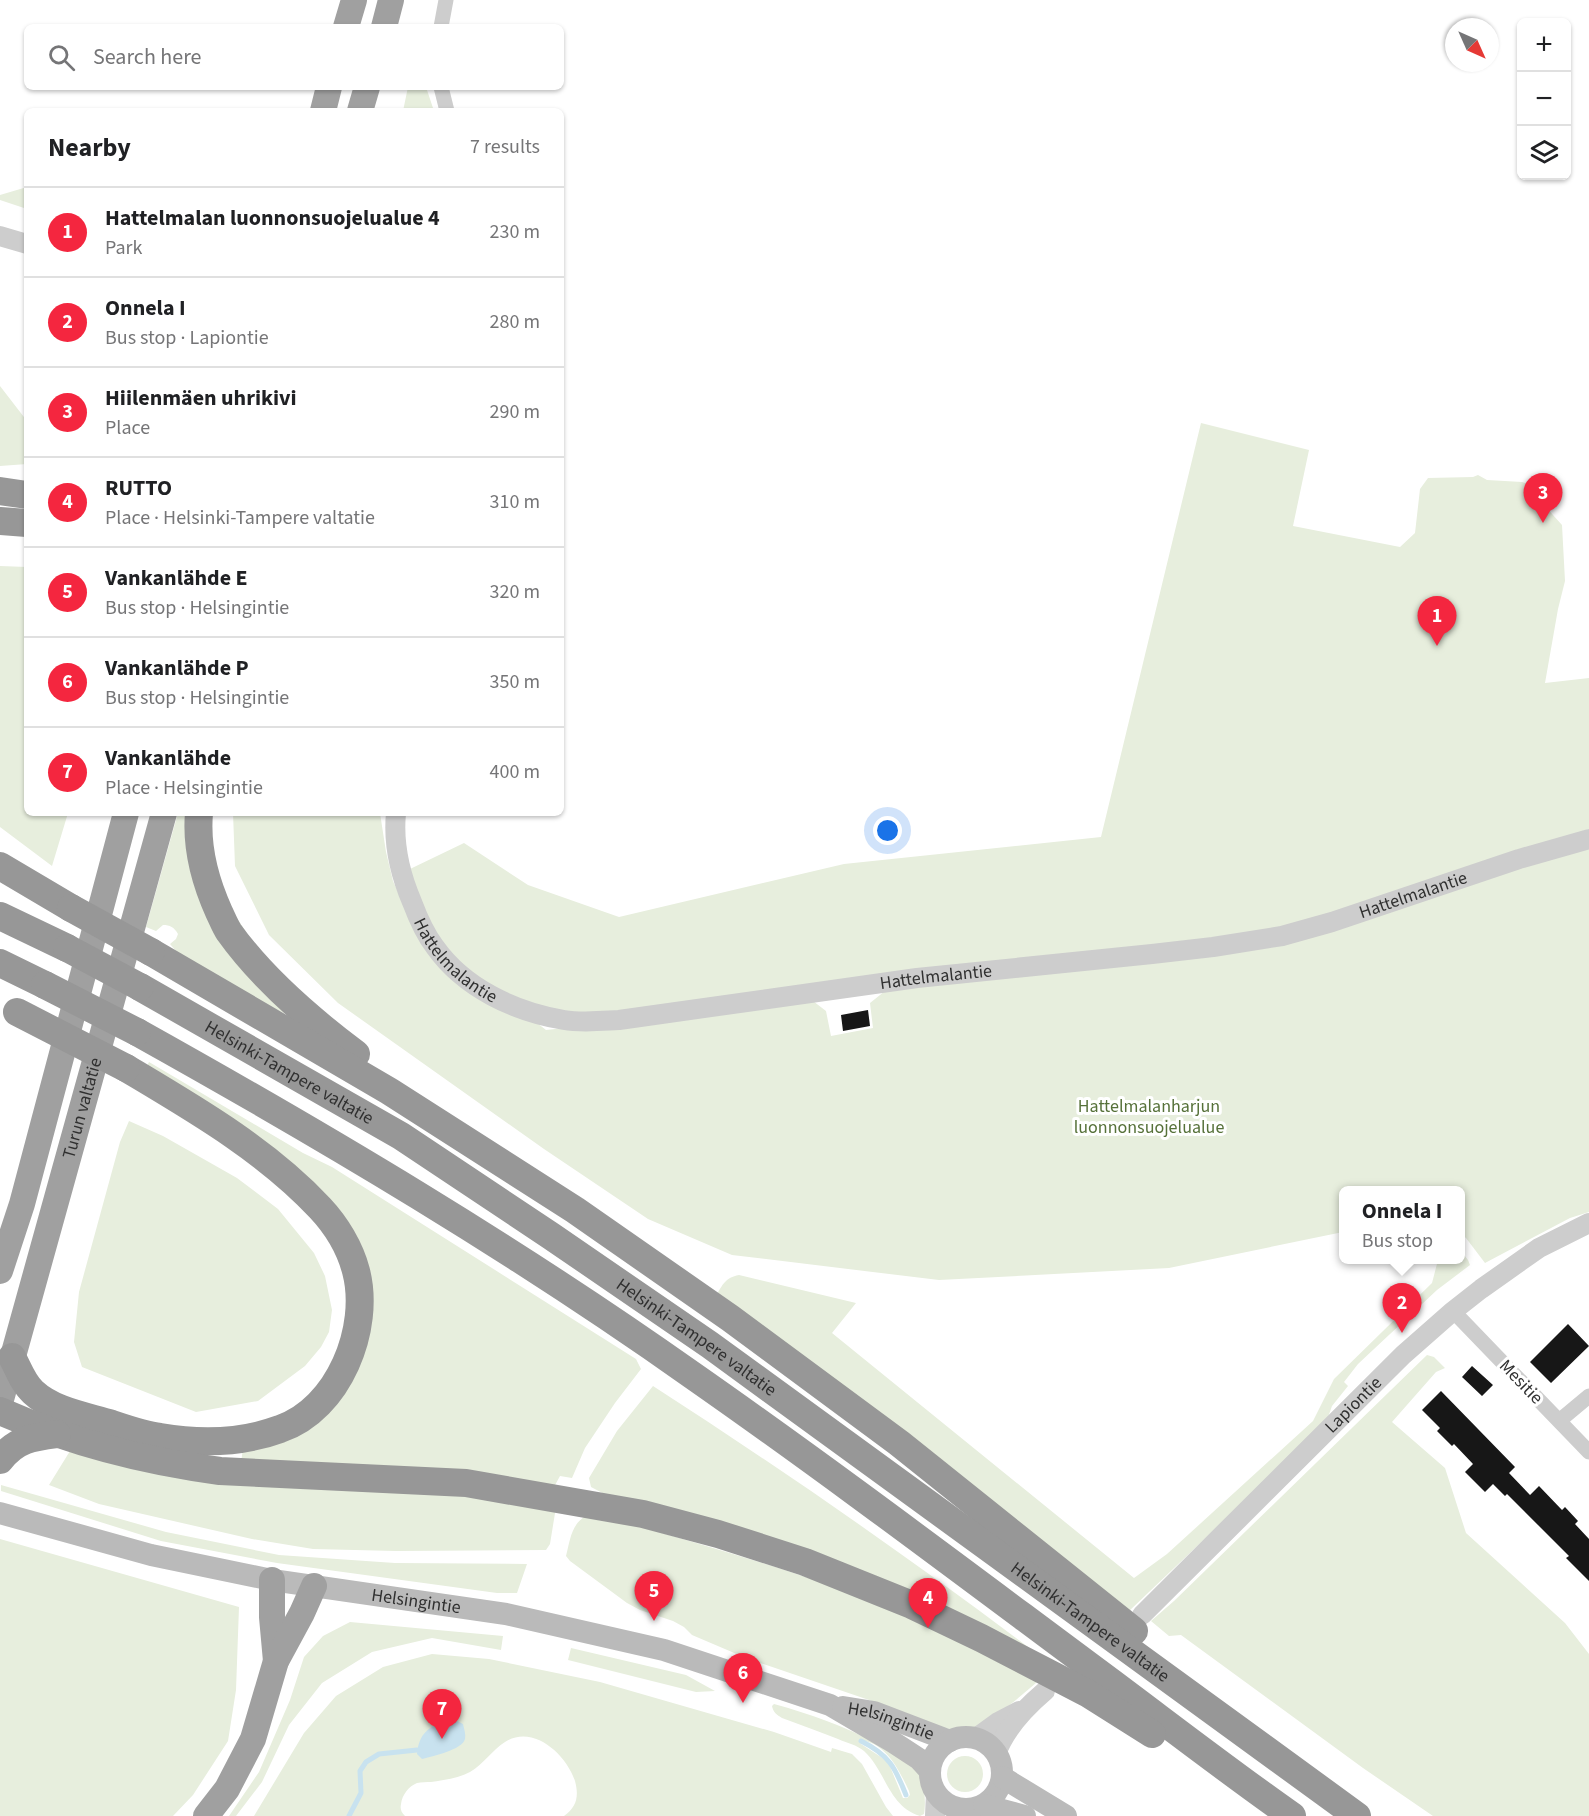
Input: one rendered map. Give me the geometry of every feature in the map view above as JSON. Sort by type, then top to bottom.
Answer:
[{"type":"highway","points":[[347,24],[354,0]]},
{"type":"highway","points":[[385,24],[391,0]]},
{"type":"highway","points":[[324,108],[328,90]]},
{"type":"highway","points":[[361,108],[366,90]]},
{"type":"highway","points":[[0,491],[24,495]]},
{"type":"highway","points":[[0,521],[24,523]]},
{"type":"highway","name":"Turun valtatie","points":[[0,1271],[22,1204],[125,816]]},
{"type":"highway","name":"Turun valtatie","points":[[0,1403],[163,816]]},
{"type":"highway","points":[[199,816],[202,866],[212,897],[228,931],[294,1003],[373,1067],[389,1091]]},
{"type":"highway","points":[[0,866],[389,1091],[575,1210],[730,1318],[899,1443],[1225,1704],[1242,1732]]},
{"type":"highway","name":"Helsinki-Tampere valtatie","points":[[0,916],[140,987],[401,1136],[710,1345],[1357,1816]]},
{"type":"highway","name":"Helsinki-Tampere valtatie","points":[[0,963],[137,1032],[263,1102],[381,1171],[531,1266],[670,1360],[844,1483],[1283,1810]]},
{"type":"highway","points":[[9,1008],[126,1068],[196,1110],[289,1179],[320,1209],[351,1255],[360,1303],[359,1324],[345,1367],[330,1391],[299,1420],[282,1429],[244,1439],[196,1441],[158,1437],[60,1409],[32,1392],[12,1357]]},
{"type":"highway","points":[[0,1411],[57,1434],[131,1455],[181,1466],[219,1471],[466,1483],[643,1514],[718,1534],[805,1562],[912,1605],[1087,1693],[1283,1810]]},
{"type":"highway","points":[[0,1460],[21,1440],[57,1434]]},
{"type":"highway","points":[[272,1580],[272,1617],[276,1661]]},
{"type":"highway","points":[[206,1816],[227,1789],[253,1740],[276,1661],[315,1586]]},
{"type":"main road","name":"Helsingintie","points":[[0,1513],[151,1555],[272,1580],[507,1614],[664,1650],[830,1705],[874,1712],[950,1741]]},
{"type":"main road","name":"Helsingintie","points":[[830,1705],[919,1759],[930,1771]]},
{"type":"main road","points":[[972,1810],[994,1796],[1000,1786],[1002,1768],[996,1754],[988,1745],[976,1738],[962,1738],[950,1741],[936,1754],[930,1771],[930,1778],[936,1793],[952,1807],[972,1810],[1025,1816]]},
{"type":"main road","points":[[1002,1777],[1066,1816]]},
{"type":"street","points":[[442,24],[446,0]]},
{"type":"street","points":[[442,90],[446,108]]},
{"type":"street","points":[[0,236],[24,243]]},
{"type":"street","name":"Hattelmalantie","points":[[396,816],[394,831],[399,862],[420,924],[454,970],[494,998],[533,1012],[565,1020],[593,1022],[917,978],[1213,947],[1282,936],[1332,922],[1519,859],[1589,839]]},
{"type":"street","name":"Lapiontie","points":[[1142,1616],[1403,1355],[1453,1311],[1539,1248],[1589,1223]]},
{"type":"street","name":"Mesitie","points":[[1453,1311],[1589,1452]]},
{"type":"street","points":[[1559,1421],[1589,1396]]},
{"type":"street","points":[[996,1754],[1000,1743],[1027,1707],[1045,1691]]},
{"type":"street","points":[[976,1738],[998,1722],[1027,1707]]},
{"type":"street","points":[[935,1816],[936,1793]]},
{"type":"green space","points":[[407,90],[427,90],[433,108],[404,108]]},
{"type":"green space","points":[[24,188],[24,208],[0,200],[0,195]]},
{"type":"green space","points":[[0,386],[24,417],[24,464],[0,466]]},
{"type":"green space","points":[[1201,423],[1309,450],[1293,526],[1400,547],[1415,533],[1420,489],[1428,478],[1478,475],[1487,480],[1522,482],[1536,486],[1544,505],[1562,525],[1565,581],[1545,683],[1589,678],[1589,829],[1361,905],[1283,927],[1213,938],[631,1011],[571,1013],[533,1004],[477,976],[446,949],[435,934],[410,869],[464,843],[528,885],[619,917],[844,864],[1101,837]]},
{"type":"green space","points":[[0,566],[24,567],[24,816],[67,816],[52,866],[0,827]]},
{"type":"green space","points":[[177,816],[190,816],[193,851],[307,1025],[187,964],[170,944],[178,934],[172,927],[163,925],[156,931],[146,927]]},
{"type":"green space","name":"Hattelmalanharjun luonnonsuojelualue","points":[[233,816],[380,816],[393,881],[413,926],[546,1030],[813,1001],[826,1011],[831,1036],[873,1028],[870,1003],[885,991],[1216,955],[1492,877],[1589,847],[1589,1212],[1570,1218],[1485,1263],[1465,1237],[1465,1186],[1339,1186],[1339,1233],[1169,1268],[939,1280],[732,1255],[648,1219],[544,1149],[338,1003],[269,935],[235,866]]},
{"type":"green space","points":[[149,1062],[303,1153],[332,1167],[636,1359],[641,1369],[585,1448],[572,1478],[560,1476],[554,1487],[241,1464],[243,1447],[351,1377],[351,1239],[145,1070]]},
{"type":"green space","points":[[129,1121],[163,1136],[237,1178],[278,1209],[314,1253],[325,1276],[332,1310],[329,1332],[321,1347],[305,1366],[258,1401],[196,1412],[82,1367],[74,1342],[79,1292],[120,1142]]},
{"type":"green space","points":[[1465,1256],[1468,1260],[1470,1265],[1437,1290],[1358,1364],[1344,1382],[1348,1386],[1332,1406],[1326,1423],[1127,1613],[716,1296],[727,1280],[739,1275],[856,1303],[832,1333],[1134,1578],[1167,1554],[1313,1421],[1334,1379],[1432,1283],[1437,1264],[1465,1264]]},
{"type":"green space","points":[[1427,1355],[1434,1357],[1445,1368],[1436,1372],[1392,1422],[1445,1468],[1466,1533],[1565,1623],[1589,1654],[1589,1816],[1433,1816],[1363,1768],[1181,1635],[1169,1636],[1151,1621]]},
{"type":"green space","points":[[653,1386],[853,1520],[1048,1662],[614,1499],[591,1487],[589,1478],[617,1431]]},
{"type":"green space","points":[[70,1451],[556,1507],[550,1544],[546,1550],[313,1549],[252,1539],[99,1504],[49,1485]]},
{"type":"green space","points":[[1,1485],[166,1532],[279,1555],[395,1563],[527,1564],[517,1593],[497,1593],[277,1563],[161,1541],[1,1491]]},
{"type":"green space","points":[[586,1516],[606,1517],[749,1559],[834,1587],[912,1619],[1037,1682],[1003,1710],[975,1728],[958,1730],[943,1728],[746,1658],[692,1635],[673,1621],[627,1603],[570,1561],[566,1556],[572,1533],[581,1519]]},
{"type":"green space","points":[[0,1539],[239,1607],[236,1690],[228,1741],[193,1795],[173,1816],[0,1816]]},
{"type":"green space","points":[[350,1622],[503,1636],[501,1650],[432,1638],[372,1652],[322,1683],[289,1725],[262,1782],[236,1816],[229,1816],[259,1772],[290,1700],[304,1657],[323,1636]]},
{"type":"green space","points":[[571,1648],[686,1675],[715,1691],[696,1692],[568,1660]]},
{"type":"green space","points":[[432,1654],[489,1659],[600,1682],[774,1732],[831,1752],[832,1748],[852,1754],[862,1764],[893,1816],[564,1816],[572,1809],[577,1796],[571,1771],[556,1752],[547,1745],[537,1739],[516,1737],[505,1742],[480,1765],[466,1774],[411,1786],[402,1801],[401,1809],[405,1816],[254,1816],[304,1733],[336,1696],[383,1667]]},
{"type":"green space","points":[[774,1704],[840,1726],[905,1759],[918,1773],[922,1782],[925,1799],[924,1814],[920,1816],[901,1804],[864,1751],[852,1744],[782,1718],[772,1706]],"holes":[[[859,1740],[884,1751],[896,1766],[909,1791],[910,1795],[907,1798],[903,1798],[889,1764],[861,1744]]]},
{"type":"green space","points":[[965,1756],[977,1762],[983,1774],[977,1786],[965,1792],[953,1786],[947,1774],[953,1762]]},
{"type":"water","points":[[449,1720],[463,1724],[465,1739],[463,1743],[446,1752],[422,1759],[417,1754],[418,1747],[426,1731]]},
{"type":"building","points":[[868,1010],[870,1026],[843,1031],[841,1015]]},
{"type":"building","points":[[1568,1324],[1589,1346],[1551,1383],[1530,1362]]},
{"type":"building","points":[[1472,1366],[1493,1385],[1482,1396],[1462,1377]]},
{"type":"building","points":[[1441,1391],[1515,1467],[1509,1473],[1530,1495],[1539,1486],[1562,1510],[1565,1507],[1578,1521],[1575,1524],[1589,1539],[1589,1581],[1566,1558],[1569,1556],[1507,1494],[1505,1496],[1493,1484],[1485,1492],[1465,1472],[1473,1464],[1454,1444],[1452,1446],[1437,1431],[1440,1428],[1422,1410]]},
{"type":"waterway","points":[[861,1741],[885,1757],[906,1795]]},
{"type":"waterway","points":[[349,1816],[361,1793],[360,1771],[366,1762],[379,1754],[417,1750]]},
{"type":"place","name":"Hiilenmäen uhrikivi","points":[[1543,523]]},
{"type":"place","name":"Hattelmalan luonnonsuojelualue 4","points":[[1437,646]]},
{"type":"place","name":"Onnela I","points":[[1402,1333]]},
{"type":"place","name":"Vankanlähde E","points":[[654,1621]]},
{"type":"place","name":"RUTTO","points":[[928,1628]]},
{"type":"place","name":"Vankanlähde P","points":[[743,1703]]},
{"type":"place","name":"Vankanlähde","points":[[442,1739]]}]
